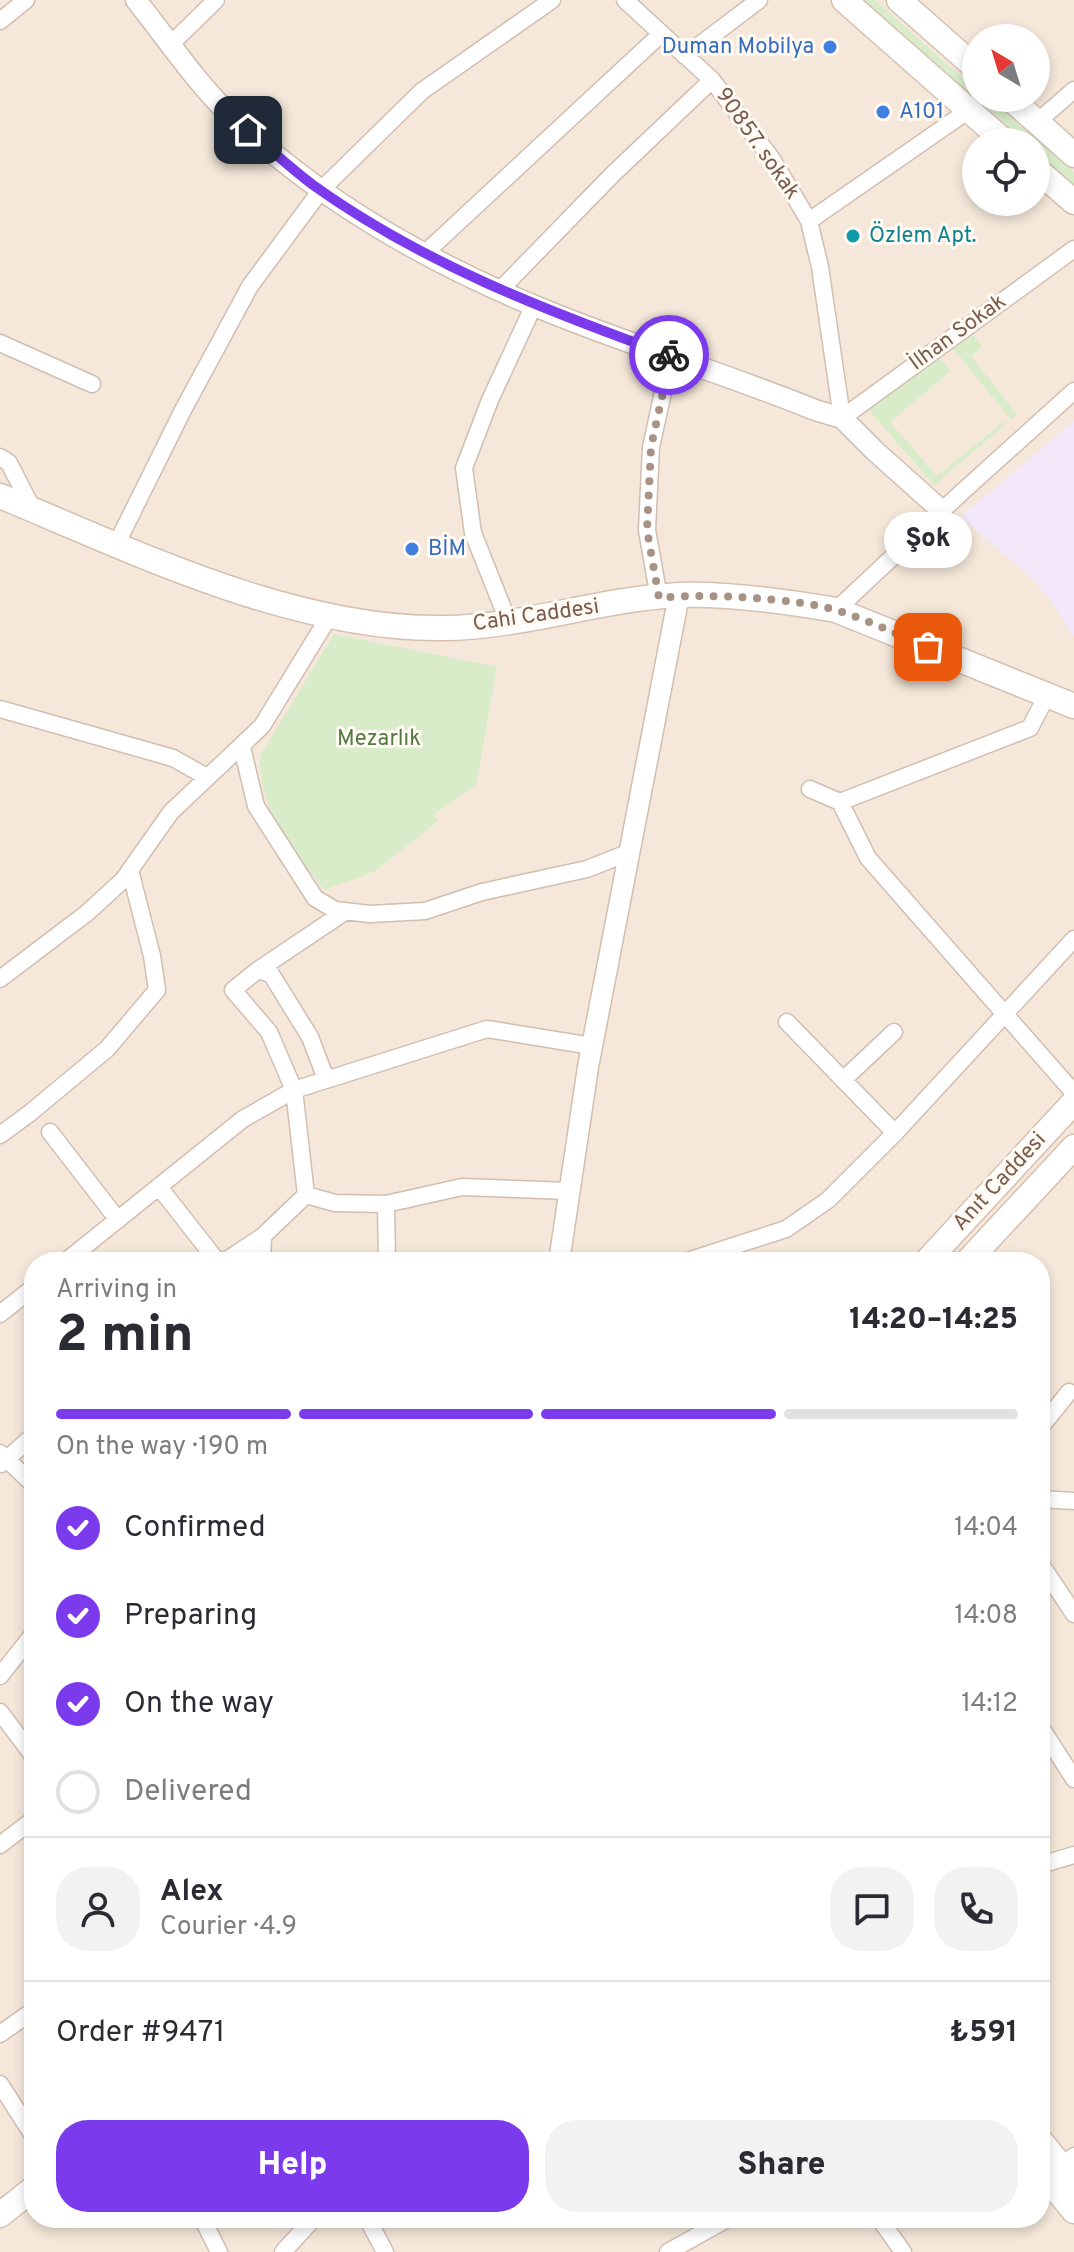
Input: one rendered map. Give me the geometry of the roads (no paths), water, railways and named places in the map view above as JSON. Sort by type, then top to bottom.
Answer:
[{"type":"main road","points":[[844,0],[962,104]]},
{"type":"main road","points":[[899,0],[962,56]]},
{"type":"main road","points":[[971,112],[989,128]]},
{"type":"main road","points":[[1026,112],[1074,155]]},
{"type":"main road","points":[[1050,181],[1074,202]]},
{"type":"main road","name":"Cahi Caddesi","points":[[0,496],[116,545],[243,592],[330,615],[415,628],[446,628],[669,597],[763,600],[836,610],[1074,706]]},
{"type":"main road","name":"Anıt Caddesi","points":[[935,1252],[1074,1102]]},
{"type":"main road","points":[[976,1252],[1074,1147]]},
{"type":"main road","points":[[1062,2168],[1074,2211]]},
{"type":"main road","points":[[0,2217],[24,2197]]},
{"type":"main road","points":[[0,2217],[24,2209]]},
{"type":"street","points":[[2,15],[26,0]]},
{"type":"street","points":[[136,0],[227,112],[321,190],[425,253],[534,305],[842,418],[942,511]]},
{"type":"street","points":[[171,44],[216,0]]},
{"type":"street","points":[[116,545],[183,410],[250,286],[321,190],[422,91],[552,0]]},
{"type":"street","name":"90857. sokak","points":[[625,0],[712,80],[772,159],[809,221],[820,267],[842,418]]},
{"type":"street","points":[[685,56],[759,0]]},
{"type":"street","points":[[425,253],[661,34]]},
{"type":"street","points":[[500,290],[613,174],[712,80]]},
{"type":"street","points":[[1037,122],[1074,90]]},
{"type":"street","points":[[809,221],[966,112]]},
{"type":"street","name":"İlhan Sokak","points":[[842,418],[1074,249]]},
{"type":"street","points":[[508,621],[473,533],[464,468],[490,400],[534,305]]},
{"type":"street","points":[[0,343],[92,384]]},
{"type":"street","points":[[560,1252],[592,1046],[630,852],[669,597],[647,530],[651,447],[671,356]]},
{"type":"street","points":[[836,610],[1074,391]]},
{"type":"street","points":[[0,457],[9,463],[33,510]]},
{"type":"street","points":[[0,979],[87,913],[130,870],[171,812],[262,726],[330,615]]},
{"type":"street","points":[[840,802],[1030,728],[1047,695]]},
{"type":"street","points":[[0,709],[173,758],[207,777]]},
{"type":"street","points":[[242,747],[256,806],[315,898],[335,910],[370,914],[425,911],[482,892],[587,869],[630,852]]},
{"type":"street","points":[[810,789],[840,802],[868,858],[1074,1093]]},
{"type":"street","points":[[0,1135],[107,1049],[157,990],[152,956],[130,870]]},
{"type":"street","points":[[306,1195],[294,1090],[269,1032],[233,990],[346,911]]},
{"type":"street","points":[[715,1252],[786,1229],[828,1200],[895,1133],[1074,939]]},
{"type":"street","points":[[258,970],[271,974],[291,1004],[310,1037],[326,1079]]},
{"type":"street","points":[[787,1022],[895,1133]]},
{"type":"street","points":[[84,1252],[118,1220],[243,1119],[294,1090],[487,1029],[592,1046]]},
{"type":"street","points":[[843,1080],[894,1032]]},
{"type":"street","points":[[50,1132],[118,1220]]},
{"type":"street","points":[[159,1187],[213,1252]]},
{"type":"street","points":[[306,1195],[335,1203],[386,1204],[462,1187],[569,1191]]},
{"type":"street","points":[[237,1252],[263,1236],[306,1195]]},
{"type":"street","points":[[386,1204],[387,1252]]},
{"type":"street","points":[[262,1252],[263,1236]]},
{"type":"street","points":[[0,1314],[24,1295]]},
{"type":"street","points":[[1050,1416],[1069,1392]]},
{"type":"street","points":[[24,1442],[2,1459],[24,1477]]},
{"type":"street","points":[[1050,1500],[1074,1501]]},
{"type":"street","points":[[1050,1578],[1074,1614]]},
{"type":"street","points":[[0,1676],[5,1657],[24,1641]]},
{"type":"street","points":[[0,1712],[24,1744]]},
{"type":"street","points":[[1050,1742],[1074,1779]]},
{"type":"street","points":[[0,1845],[24,1827]]},
{"type":"street","points":[[1050,1863],[1072,1859]]},
{"type":"street","points":[[0,2034],[24,2017]]},
{"type":"street","points":[[0,2084],[24,2121]]},
{"type":"street","points":[[207,2228],[219,2252]]},
{"type":"street","points":[[283,2252],[305,2228]]},
{"type":"street","points":[[372,2228],[385,2252]]},
{"type":"street","points":[[668,2252],[711,2228]]},
{"type":"street","points":[[886,2228],[903,2252]]},
{"type":"place","name":"Duman Mobilya","points":[[830,47]]},
{"type":"place","name":"A101","points":[[883,112]]},
{"type":"place","name":"Özlem Apt.","points":[[853,236]]},
{"type":"place","name":"BİM","points":[[412,549]]},
{"type":"place","name":"Şok","points":[[928,647]]},
{"type":"park label","name":"Mezarlık","points":[[379,739]]}]
